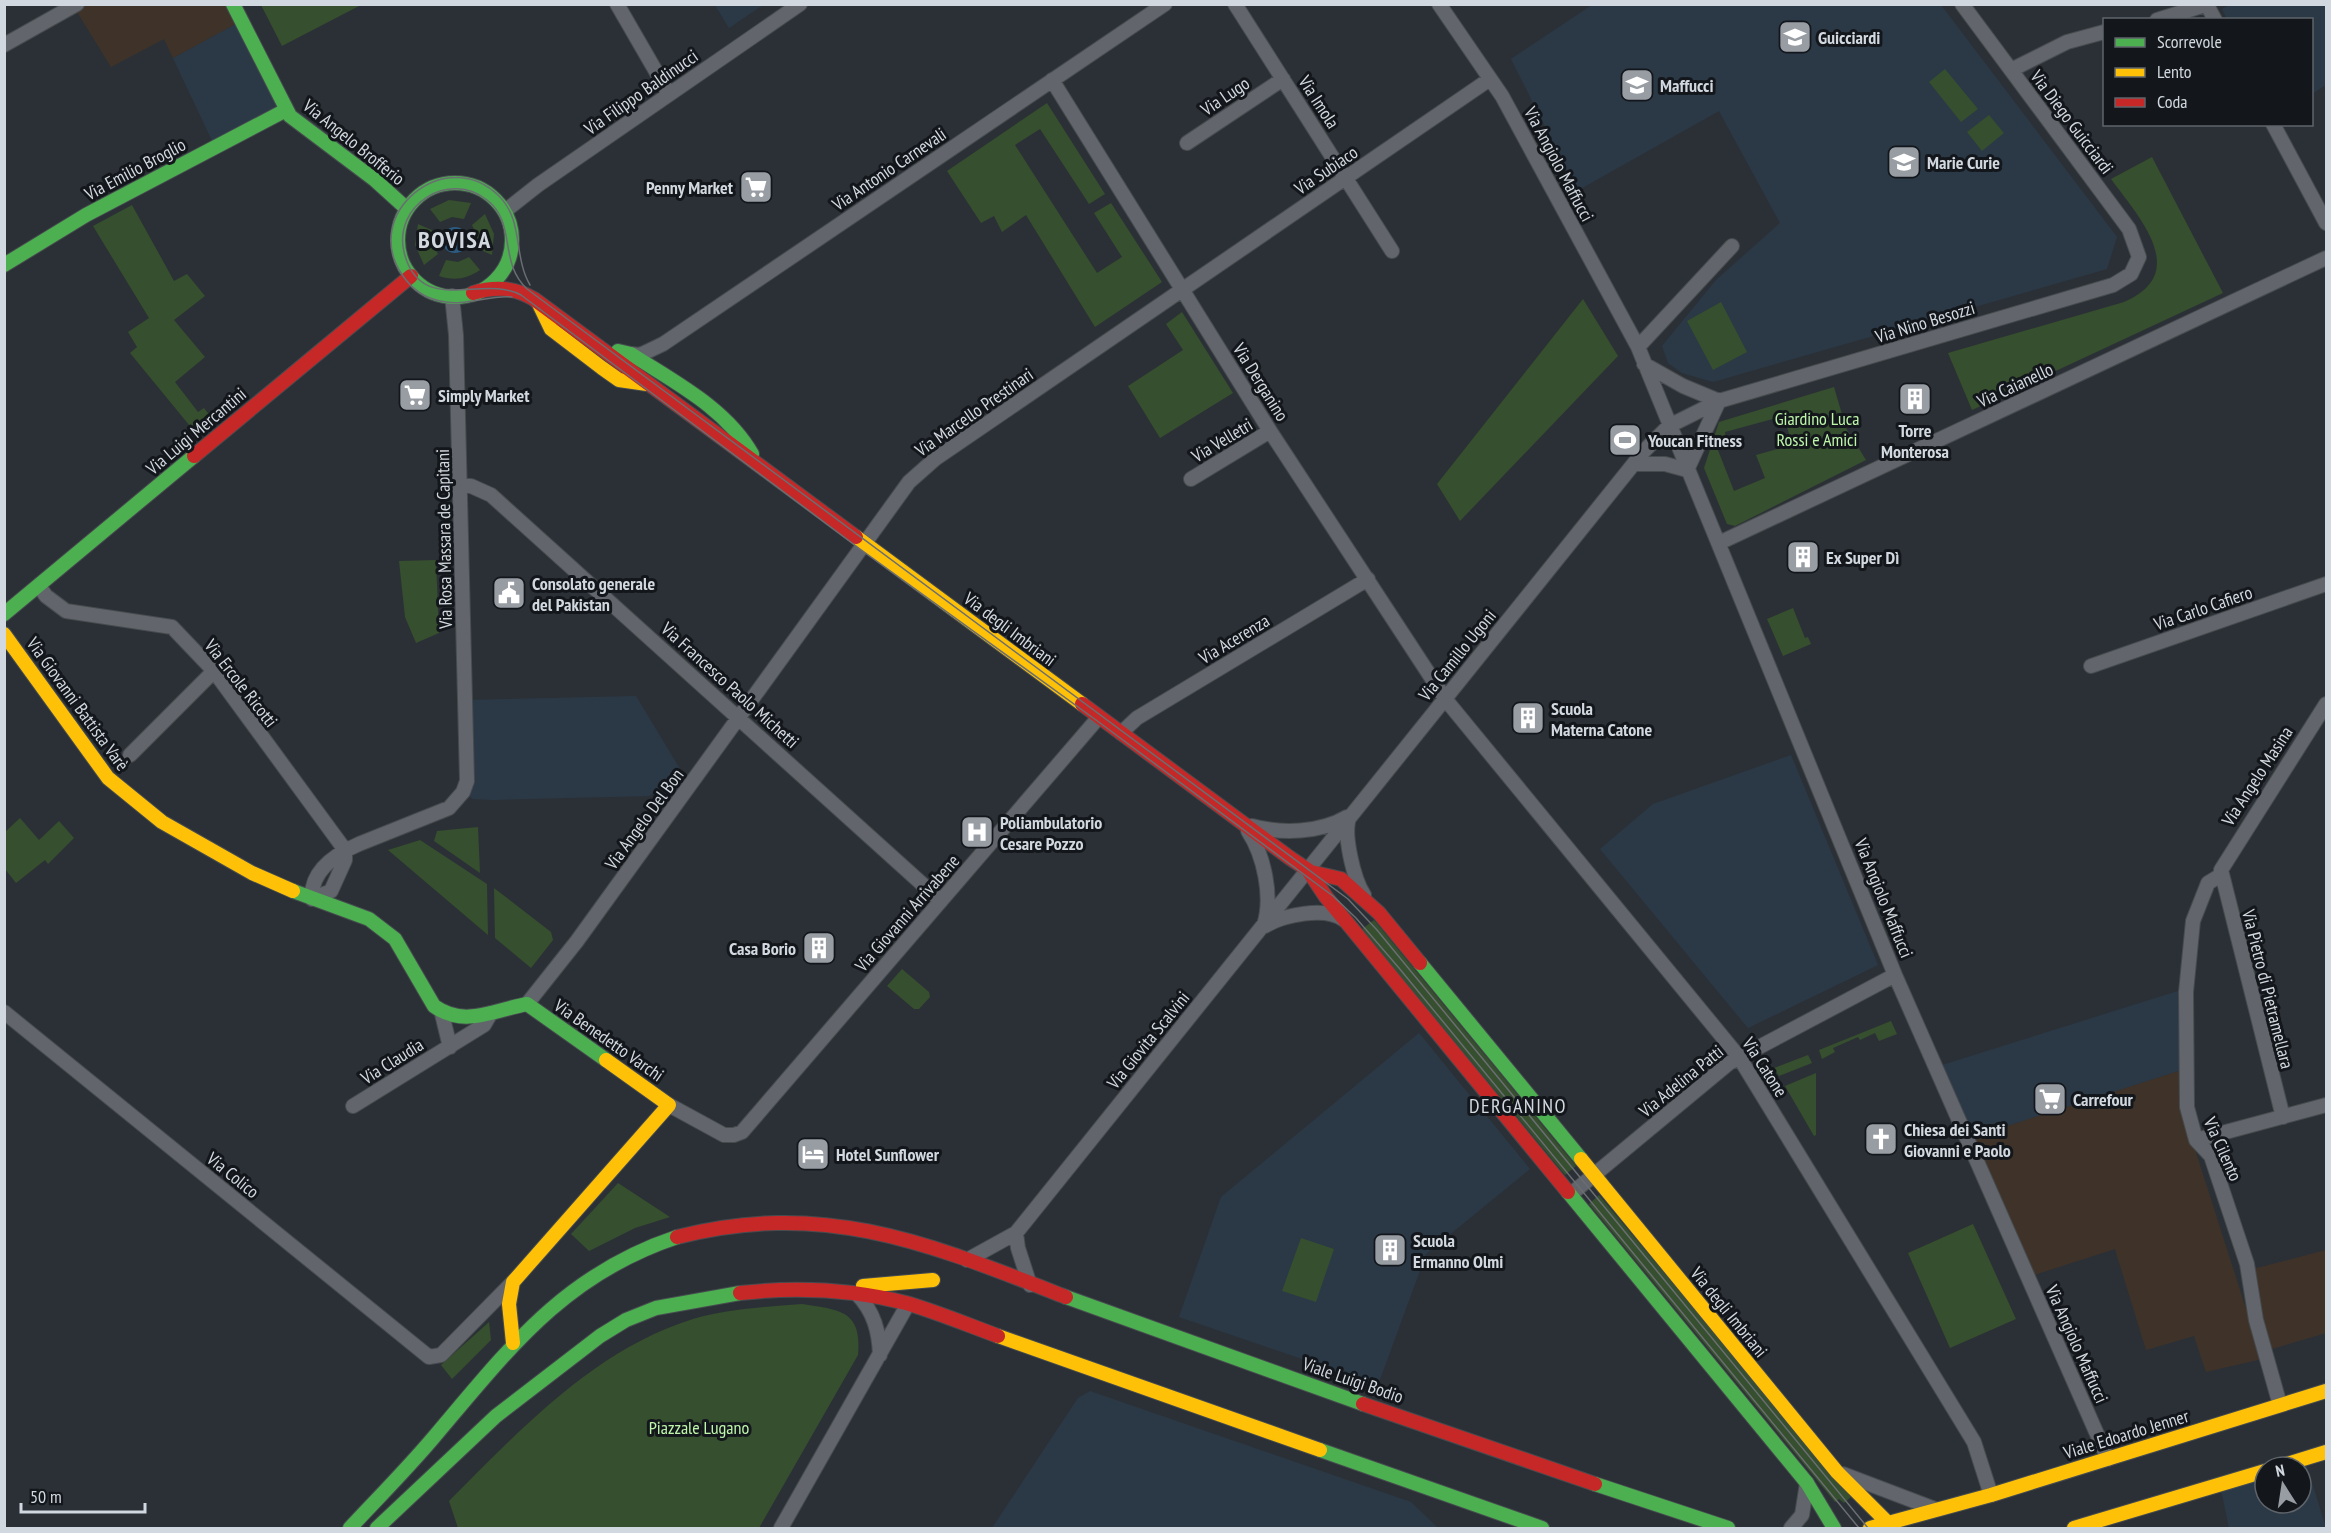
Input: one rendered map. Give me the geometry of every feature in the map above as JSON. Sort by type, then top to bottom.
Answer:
[{"type":"street","points":[[4,45],[77,4]]},
{"type":"street","name":"Via Angelo Brofferio","points":[[233,4],[286,110],[375,180],[407,209]]},
{"type":"street","points":[[617,4],[669,94]]},
{"type":"street","name":"Via Filippo Baldinucci","points":[[504,211],[508,206],[800,4]]},
{"type":"street","name":"Via Antonio Carnevali","points":[[631,354],[640,355],[663,344],[1165,4]]},
{"type":"street","name":"Via Imola","points":[[1235,4],[1392,251]]},
{"type":"street","name":"Via Angiolo Maffucci","points":[[1439,4],[1491,79],[1638,347],[1889,955],[1895,975],[2108,1459]]},
{"type":"street","name":"Via Diego Guicciardi","points":[[1962,4],[2129,229],[2139,257],[2136,267]]},
{"type":"street","points":[[2164,18],[2207,5],[2215,18]]},
{"type":"street","points":[[2011,70],[2067,42],[2103,32]]},
{"type":"street","name":"Via Subiaco","points":[[1182,291],[1491,79]]},
{"type":"street","name":"Via Derganino","points":[[1052,80],[1270,431],[1446,700]]},
{"type":"street","name":"Via Lugo","points":[[1187,143],[1283,80]]},
{"type":"street","name":"Via Emilio Broglio","points":[[4,265],[86,215],[286,110]]},
{"type":"street","points":[[2274,126],[2326,223]]},
{"type":"street","points":[[458,183],[485,191],[504,211],[512,242],[501,274],[489,286],[473,293],[453,296],[432,292],[411,276],[401,258],[398,237],[407,209],[427,190],[458,183]]},
{"type":"street","name":"Via degli Imbriani","points":[[512,242],[514,274],[523,288],[534,298],[1308,870],[1346,921],[1807,1483],[1834,1528]]},
{"type":"street","points":[[1638,347],[1732,246]]},
{"type":"street","name":"Via Caianello","points":[[1719,543],[2326,258]]},
{"type":"street","name":"Via Nino Besozzi","points":[[1669,426],[1686,415],[1719,401],[2114,285],[2124,280],[2136,267]]},
{"type":"street","name":"Via Luigi Mercantini","points":[[4,614],[411,276]]},
{"type":"street","name":"Via degli Imbriani","points":[[473,293],[505,287],[521,291],[534,298],[555,333],[619,380],[652,386]]},
{"type":"street","name":"Via Marcello Prestinari","points":[[740,718],[909,482],[935,459],[1182,291]]},
{"type":"street","name":"Via Rosa Massara de Capitani","points":[[345,850],[449,808],[463,792],[467,781],[456,334],[453,296]]},
{"type":"street","name":"Via degli Imbriani","points":[[599,346],[609,351],[631,354],[724,419],[745,440],[754,459],[762,468]]},
{"type":"street","points":[[1634,464],[1665,464],[1687,470],[1719,401],[1683,386],[1644,364]]},
{"type":"street","name":"Via Camillo Ugoni","points":[[1308,870],[1634,464],[1669,426]]},
{"type":"street","name":"Via Velletri","points":[[1191,479],[1270,431]]},
{"type":"street","name":"Via Francesco Paolo Michetti","points":[[460,486],[471,486],[491,495],[941,901]]},
{"type":"street","name":"Via Acerenza","points":[[1121,734],[1137,718],[1368,579]]},
{"type":"street","name":"Via Carlo Cafiero","points":[[2091,666],[2326,584]]},
{"type":"street","name":"Via Ercole Ricotti","points":[[39,586],[46,596],[66,611],[172,627],[214,671],[345,850]]},
{"type":"street","name":"Via Giovanni Battista Varè","points":[[4,634],[112,774],[170,828],[252,873],[312,899],[369,919],[388,932],[434,1006],[442,1014]]},
{"type":"street","points":[[130,755],[214,671]]},
{"type":"street","name":"Via Catone","points":[[1446,700],[1739,1057],[1974,1442],[1991,1495]]},
{"type":"street","name":"Via Angelo Masina","points":[[2221,872],[2326,704]]},
{"type":"street","name":"Via Giovanni Arrivabene","points":[[669,1105],[724,1135],[742,1132],[1099,717]]},
{"type":"street","name":"Via Angelo Del Bon","points":[[527,1004],[577,941],[740,718]]},
{"type":"street","name":"Via degli Imbriani","points":[[1236,819],[1261,828],[1297,830],[1334,823],[1353,812]]},
{"type":"street","name":"Via degli Imbriani","points":[[1353,812],[1347,825],[1350,850],[1359,886],[1370,904],[1837,1472],[1890,1526]]},
{"type":"street","name":"Via degli Imbriani","points":[[1236,819],[1251,835],[1262,862],[1266,919],[1261,930]]},
{"type":"street","points":[[312,899],[332,891],[345,860],[345,850]]},
{"type":"street","name":"Via degli Imbriani","points":[[1308,870],[1341,879],[1370,904]]},
{"type":"street","name":"Via Giovita Scalvini","points":[[967,1260],[1016,1233],[1308,870]]},
{"type":"street","name":"Via Pietro di Pietramellara","points":[[2221,872],[2283,1116]]},
{"type":"street","name":"Via Cilento","points":[[2221,872],[2208,883],[2193,921],[2187,980],[2187,1107],[2196,1140],[2211,1156],[2247,1264],[2256,1320],[2280,1405]]},
{"type":"street","points":[[1261,930],[1275,921],[1307,915],[1331,914],[1346,921]]},
{"type":"street","name":"Via Adelina Patti","points":[[1593,1176],[1739,1057],[1895,975]]},
{"type":"street","points":[[442,1014],[455,1018],[491,1013],[527,1004]]},
{"type":"street","name":"Via Benedetto Varchi","points":[[527,1004],[669,1105]]},
{"type":"street","name":"Via Colico","points":[[4,1012],[424,1354],[432,1358],[441,1355],[473,1324]]},
{"type":"street","name":"Via Claudia","points":[[353,1106],[484,1025],[491,1013]]},
{"type":"street","points":[[442,1014],[450,1047]]},
{"type":"street","points":[[473,1324],[669,1105]]},
{"type":"street","points":[[2196,1140],[2326,1105]]},
{"type":"street","points":[[1571,1194],[1593,1176]]},
{"type":"street","points":[[351,1528],[431,1440],[513,1343],[556,1302],[608,1267],[661,1243],[714,1229],[780,1222],[843,1225],[912,1240],[967,1260]]},
{"type":"street","points":[[1016,1233],[1018,1248],[1030,1285]]},
{"type":"street","points":[[781,1528],[908,1304],[933,1280],[967,1260]]},
{"type":"street","name":"Viale Luigi Bodio","points":[[967,1260],[1030,1285],[1523,1461],[1728,1528]]},
{"type":"street","points":[[377,1528],[493,1419],[584,1347],[641,1314],[673,1305],[744,1292],[933,1280]]},
{"type":"street","points":[[513,1282],[508,1313],[513,1343]]},
{"type":"street","points":[[814,1288],[855,1293],[908,1304],[1542,1528]]},
{"type":"street","points":[[855,1293],[872,1314],[879,1339],[880,1355]]},
{"type":"street","points":[[473,1324],[488,1316],[508,1313]]},
{"type":"street","name":"Viale Edoardo Jenner","points":[[1870,1528],[1890,1526],[2326,1391]]},
{"type":"street","points":[[1837,1472],[1937,1510]]},
{"type":"street","points":[[2074,1528],[2253,1475]]},
{"type":"street","points":[[1791,1528],[1802,1515],[1807,1483]]},
{"type":"street","points":[[1498,1513],[1505,1528]]},
{"type":"shaded area","points":[[78,4],[232,5],[241,21],[173,58],[164,39],[111,67],[74,7]]},
{"type":"shaded area","points":[[715,5],[763,5],[729,28]]},
{"type":"shaded area","name":"Marie Curie","points":[[1592,5],[1941,5],[2117,237],[2107,269],[1713,382],[1682,373],[1668,363],[1662,346],[1716,280],[1780,223],[1719,111],[1575,192],[1575,186],[1511,59]]},
{"type":"shaded area","points":[[2229,5],[2326,5],[2326,85],[2313,93],[2313,18],[2226,18],[2222,9]]},
{"type":"shaded area","points":[[241,21],[279,113],[215,147],[173,58]]},
{"type":"shaded area","points":[[636,696],[683,774],[649,796],[493,800],[473,799],[465,794],[467,700]]},
{"type":"shaded area","points":[[1791,755],[1878,965],[1748,1028],[1600,849],[1653,804]]},
{"type":"shaded area","points":[[2184,991],[2182,1070],[1970,1138],[1939,1066]]},
{"type":"shaded area","points":[[1419,1033],[1530,1169],[1426,1254],[1378,1385],[1179,1317],[1221,1197]]},
{"type":"shaded area","points":[[2182,1070],[2192,1140],[2262,1359],[2206,1372],[2194,1336],[2146,1350],[2115,1249],[2034,1275],[1970,1138]]},
{"type":"shaded area","points":[[2326,1250],[2326,1333],[2268,1350],[2253,1269]]},
{"type":"shaded area","points":[[1090,1391],[1411,1502],[1438,1528],[992,1528],[1078,1398]]},
{"type":"shaded area","points":[[2253,1479],[2253,1515],[2313,1515],[2313,1486],[2326,1528],[2229,1528],[2221,1489]]},
{"type":"green space","points":[[261,5],[361,5],[282,46]]},
{"type":"green space","points":[[1945,69],[1978,109],[1961,122],[1929,82]]},
{"type":"green space","points":[[1047,103],[1105,194],[1089,204],[1040,129],[1015,145],[1097,273],[1122,257],[1094,213],[1111,203],[1162,282],[1095,327],[1026,215],[1002,232],[994,216],[981,223],[947,171]]},
{"type":"green space","points":[[1989,115],[2004,133],[1982,151],[1967,132]]},
{"type":"green space","points":[[2152,157],[2223,293],[1972,410],[1948,353],[2124,302],[2144,290],[2154,276],[2157,260],[2153,244],[2145,227],[2111,179]]},
{"type":"green space","points":[[449,200],[471,203],[464,219],[452,217],[440,222],[430,209]]},
{"type":"green space","points":[[132,205],[174,281],[187,274],[205,296],[174,320],[205,357],[175,382],[198,412],[204,408],[211,417],[194,431],[130,353],[137,347],[128,332],[149,318],[93,226]]},
{"type":"green space","points":[[485,214],[494,234],[492,255],[476,248],[477,236],[472,225]]},
{"type":"green space","points":[[418,224],[434,231],[432,243],[438,254],[424,265],[415,245]]},
{"type":"green space","points":[[469,257],[480,270],[460,278],[439,276],[446,260],[458,262]]},
{"type":"green space","points":[[1583,299],[1618,356],[1460,521],[1437,484]]},
{"type":"green space","points":[[1721,302],[1747,352],[1713,370],[1687,321]]},
{"type":"green space","points":[[1182,312],[1233,393],[1160,438],[1128,386],[1183,350],[1166,324]]},
{"type":"green space","name":"Giardino Luca Rossi e Amici","points":[[1834,387],[1846,428],[1866,460],[1735,526],[1727,524],[1704,468],[1719,422]],"holes":[[[1784,416],[1792,445],[1756,455],[1765,478],[1734,491],[1716,445],[1726,440],[1725,432]]]},
{"type":"green space","points":[[436,560],[439,633],[416,643],[405,617],[399,561]]},
{"type":"green space","points":[[1793,608],[1805,638],[1808,637],[1811,644],[1783,656],[1767,619]]},
{"type":"green space","points":[[20,818],[39,840],[59,821],[74,838],[48,864],[45,860],[16,883],[5,869],[5,832]]},
{"type":"green space","points":[[478,827],[480,873],[434,841],[437,831]]},
{"type":"green space","points":[[420,840],[487,884],[488,935],[388,850]]},
{"type":"green space","points":[[494,888],[551,932],[553,940],[531,968],[495,938]]},
{"type":"green space","points":[[1374,920],[1576,1166],[1565,1175],[1362,929]]},
{"type":"green space","points":[[902,969],[929,992],[930,997],[919,1009],[914,1009],[887,986]]},
{"type":"green space","points":[[1891,1021],[1897,1034],[1879,1041],[1875,1033],[1860,1040],[1858,1037],[1833,1048],[1835,1052],[1822,1059],[1819,1050]]},
{"type":"green space","points":[[1808,1055],[1812,1063],[1779,1076],[1774,1068]]},
{"type":"green space","points":[[1816,1073],[1816,1135],[1814,1136],[1785,1086]]},
{"type":"green space","points":[[618,1183],[670,1217],[635,1228],[589,1251],[571,1234]]},
{"type":"green space","points":[[1599,1195],[1851,1497],[1844,1503],[1839,1499],[1835,1502],[1589,1204]]},
{"type":"green space","points":[[1973,1224],[2016,1319],[1950,1348],[1908,1253]]},
{"type":"green space","points":[[1301,1238],[1334,1249],[1316,1302],[1282,1291]]},
{"type":"green space","name":"Piazzale Lugano","points":[[802,1304],[827,1308],[846,1315],[856,1329],[858,1355],[759,1528],[458,1528],[449,1501],[560,1395],[623,1350],[693,1319],[761,1307]]},
{"type":"green space","points":[[489,1322],[491,1340],[452,1379],[441,1365]]},
{"type":"water","points":[[455,227],[464,231],[468,240],[464,249],[455,253],[446,249],[442,240],[446,231]]},
{"type":"tunnel","points":[[116,769],[130,755]]},
{"type":"tram line","points":[[512,297],[458,303],[440,301],[429,298],[410,285],[392,253],[392,230],[400,209],[415,193],[434,182],[455,177],[478,182],[499,196],[507,206],[512,216],[525,274],[530,285]]},
{"type":"tram line","points":[[1859,1528],[1399,968],[1356,918],[1333,896],[860,549],[521,295],[505,290],[438,289],[424,283],[412,272],[404,252],[403,235],[407,220],[415,207],[427,197],[441,191],[456,189],[472,192],[487,200],[502,220],[513,267],[527,289],[1348,899],[1377,930],[1868,1528]]},
{"type":"traffic: fast","points":[[233,4],[290,116],[375,180],[407,209]]},
{"type":"traffic: fast","points":[[4,265],[86,215],[286,110]]},
{"type":"traffic: fast","points":[[455,183],[477,187],[495,200],[508,218],[512,240],[508,262],[495,280],[477,293],[455,297],[433,293],[415,280],[402,262],[398,240],[402,218],[415,200],[433,187],[455,183]]},
{"type":"traffic: fast","points":[[618,351],[631,354],[698,397],[728,423],[752,454]]},
{"type":"traffic: fast","points":[[4,614],[194,456]]},
{"type":"traffic: fast","points":[[293,891],[369,919],[395,939],[434,1006],[445,1012],[468,1017],[527,1004],[606,1060]]},
{"type":"traffic: fast","points":[[1420,963],[1581,1159]]},
{"type":"traffic: fast","points":[[1568,1192],[1807,1483],[1834,1528]]},
{"type":"traffic: fast","points":[[350,1528],[413,1460],[487,1374],[540,1319],[601,1272],[637,1253],[677,1237]]},
{"type":"traffic: fast","points":[[377,1528],[496,1416],[600,1336],[626,1320],[656,1308],[740,1293]]},
{"type":"traffic: fast","points":[[1066,1297],[1363,1404]]},
{"type":"traffic: fast","points":[[1320,1450],[1542,1528]]},
{"type":"traffic: fast","points":[[1595,1484],[1728,1528]]},
{"type":"traffic: slow","points":[[539,304],[551,329],[602,368],[619,380],[647,384]]},
{"type":"traffic: slow","points":[[856,537],[1082,704]]},
{"type":"traffic: slow","points":[[4,634],[108,778],[162,822],[252,873],[293,891]]},
{"type":"traffic: slow","points":[[513,1343],[509,1304],[513,1282],[669,1105],[606,1060]]},
{"type":"traffic: slow","points":[[1581,1159],[1837,1472],[1893,1528]]},
{"type":"traffic: slow","points":[[863,1286],[933,1280]]},
{"type":"traffic: slow","points":[[998,1336],[1320,1450]]},
{"type":"traffic: slow","points":[[1870,1528],[1991,1495],[2326,1391]]},
{"type":"traffic: slow","points":[[2313,1456],[2326,1452]]},
{"type":"traffic: slow","points":[[2074,1528],[2253,1475]]},
{"type":"traffic: jam","points":[[194,456],[411,276]]},
{"type":"traffic: jam","points":[[473,293],[489,289],[504,289],[519,292],[534,299],[856,537]]},
{"type":"traffic: jam","points":[[1082,704],[1290,858],[1311,872],[1341,879],[1379,913],[1420,963]]},
{"type":"traffic: jam","points":[[1308,870],[1326,897],[1568,1192]]},
{"type":"traffic: jam","points":[[677,1237],[731,1226],[781,1223],[829,1225],[876,1233],[922,1245],[969,1260],[1066,1297]]},
{"type":"traffic: jam","points":[[740,1293],[823,1290],[885,1298],[941,1314],[998,1336]]},
{"type":"traffic: jam","points":[[1363,1404],[1595,1484]]},
{"type":"place","name":"Guicciardi","points":[[1795,37]]},
{"type":"place","name":"Maffucci","points":[[1637,85]]},
{"type":"place","name":"Marie Curie","points":[[1904,162]]},
{"type":"place","name":"Penny Market","points":[[756,187]]},
{"type":"place","name":"Simply Market","points":[[415,395]]},
{"type":"place","name":"Torre Monterosa","points":[[1915,399]]},
{"type":"place","name":"Youcan Fitness","points":[[1625,440]]},
{"type":"place","name":"Ex Super Dì","points":[[1803,557]]},
{"type":"place","name":"Consolato generale del Pakistan","points":[[509,593]]},
{"type":"place","name":"Scuola Materna Catone","points":[[1528,718]]},
{"type":"place","name":"Poliambulatorio Cesare Pozzo","points":[[977,832]]},
{"type":"place","name":"Casa Borio","points":[[819,948]]},
{"type":"place","name":"Carrefour","points":[[2050,1099]]},
{"type":"place","name":"Chiesa dei Santi Giovanni e Paolo","points":[[1881,1139]]},
{"type":"place","name":"Hotel Sunflower","points":[[813,1154]]},
{"type":"place","name":"Scuola Ermanno Olmi","points":[[1390,1250]]},
{"type":"district","name":"BOVISA","points":[[455,239]]},
{"type":"district","name":"DERGANINO","points":[[1518,1106]]}]
